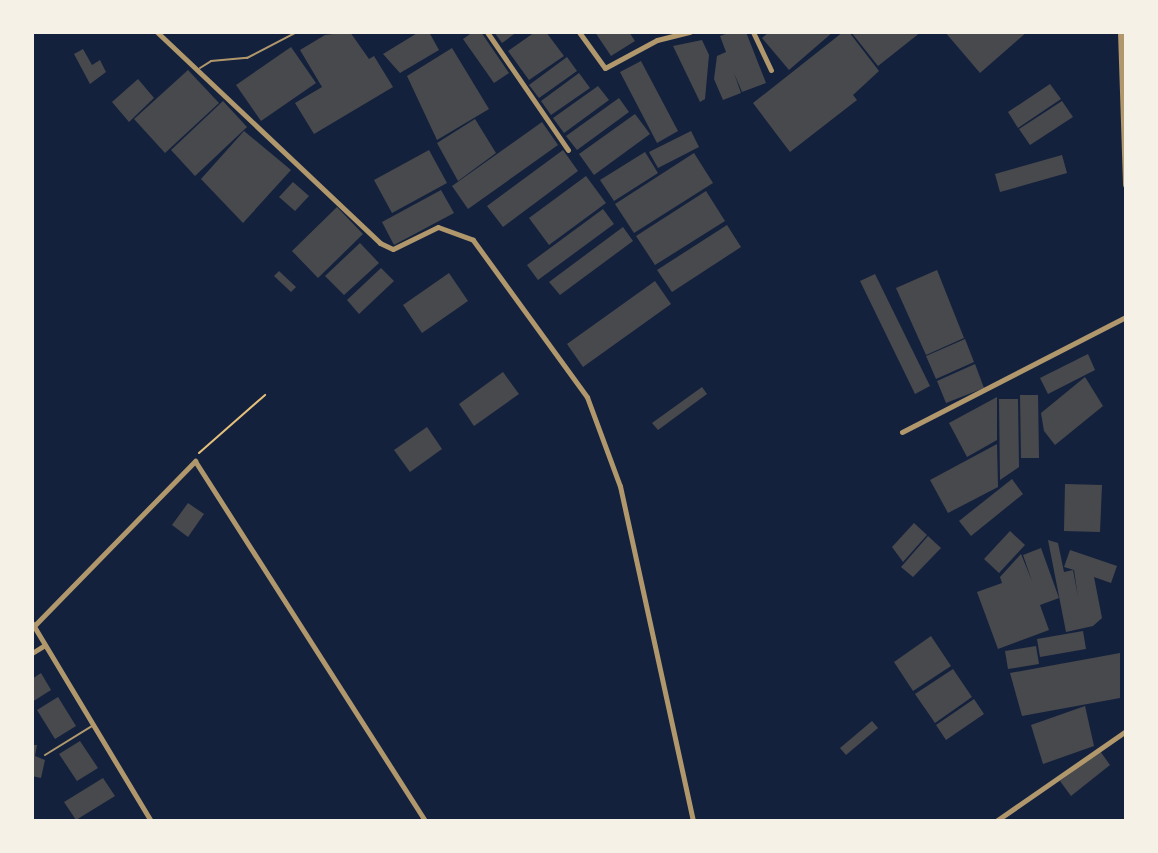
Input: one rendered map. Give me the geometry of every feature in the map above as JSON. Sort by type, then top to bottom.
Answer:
[{"type":"street","points":[[157,32],[200,68],[380,243],[393,249],[438,227],[473,240],[587,397],[620,486],[693,821]]},
{"type":"street","points":[[487,32],[568,150]]},
{"type":"street","points":[[579,32],[605,68],[657,40],[690,32]]},
{"type":"street","points":[[753,32],[771,70]]},
{"type":"street","points":[[1121,32],[1126,185]]},
{"type":"street","points":[[902,432],[1126,317]]},
{"type":"street","points":[[151,821],[33,624],[195,461],[425,821]]},
{"type":"street","points":[[32,653],[45,645]]},
{"type":"street","points":[[996,821],[1021,799],[1126,731]]},
{"type":"lane","points":[[200,68],[211,61],[259,53],[297,32]]},
{"type":"lane","points":[[45,755],[93,726]]},
{"type":"path","points":[[195,461],[218,432],[265,395]]},
{"type":"building","points":[[350,32],[369,59],[374,56],[393,87],[314,134],[295,103],[322,87],[300,50],[325,35]]},
{"type":"building","points":[[419,32],[429,32],[439,50],[400,73],[383,54]]},
{"type":"building","points":[[473,32],[481,32],[509,73],[494,83],[463,39]]},
{"type":"building","points":[[494,32],[517,32],[502,43]]},
{"type":"building","points":[[535,32],[546,32],[564,56],[529,80],[508,51]]},
{"type":"building","points":[[595,32],[629,32],[635,41],[611,56]]},
{"type":"building","points":[[746,32],[766,83],[742,92],[734,73],[741,93],[723,100],[714,79],[717,56],[726,52],[720,36]]},
{"type":"building","points":[[769,32],[833,32],[789,70],[762,38]]},
{"type":"building","points":[[843,32],[849,32],[879,71],[853,95],[857,100],[790,152],[753,103]]},
{"type":"building","points":[[851,32],[921,32],[878,66]]},
{"type":"building","points":[[945,32],[1027,32],[980,73]]},
{"type":"building","points":[[702,40],[709,55],[705,99],[700,102],[673,46]]},
{"type":"building","points":[[291,47],[316,83],[261,121],[236,85]]},
{"type":"building","points":[[452,48],[489,109],[437,140],[407,76]]},
{"type":"building","points":[[83,49],[92,65],[100,60],[106,72],[90,84],[74,54]]},
{"type":"building","points":[[567,57],[577,71],[539,98],[529,85]]},
{"type":"building","points":[[641,61],[678,131],[657,143],[620,72]]},
{"type":"building","points":[[188,70],[219,103],[165,153],[134,119]]},
{"type":"building","points":[[579,73],[590,88],[551,115],[541,101]]},
{"type":"building","points":[[138,79],[154,98],[129,122],[112,102]]},
{"type":"building","points":[[1050,84],[1061,99],[1018,128],[1008,112]]},
{"type":"building","points":[[598,86],[609,100],[564,133],[553,118]]},
{"type":"building","points":[[619,98],[629,112],[577,150],[566,136]]},
{"type":"building","points":[[223,101],[247,127],[195,176],[171,150]]},
{"type":"building","points":[[1062,101],[1073,117],[1030,145],[1019,129]]},
{"type":"building","points":[[635,114],[650,134],[594,175],[579,154]]},
{"type":"building","points":[[475,119],[496,153],[458,181],[437,143]]},
{"type":"building","points":[[542,122],[558,145],[468,209],[452,186]]},
{"type":"building","points":[[244,131],[291,170],[243,223],[201,179]]},
{"type":"building","points":[[691,131],[699,147],[658,168],[649,152]]},
{"type":"building","points":[[429,150],[447,183],[392,213],[374,180]]},
{"type":"building","points":[[563,150],[578,171],[503,227],[487,206]]},
{"type":"building","points":[[645,152],[658,173],[614,201],[600,180]]},
{"type":"building","points":[[694,153],[713,183],[634,233],[615,204]]},
{"type":"building","points":[[1062,155],[1067,173],[1000,192],[995,174]]},
{"type":"building","points":[[586,176],[606,203],[549,245],[529,218]]},
{"type":"building","points":[[293,182],[309,196],[295,211],[279,197]]},
{"type":"building","points":[[441,190],[454,213],[394,245],[382,222]]},
{"type":"building","points":[[706,191],[725,221],[655,265],[636,236]]},
{"type":"building","points":[[337,207],[363,234],[318,278],[292,251]]},
{"type":"building","points":[[603,209],[614,224],[538,280],[527,265]]},
{"type":"building","points":[[727,225],[741,247],[672,292],[657,270]]},
{"type":"building","points":[[623,227],[633,241],[560,295],[549,282]]},
{"type":"building","points":[[360,243],[379,263],[344,295],[325,276]]},
{"type":"building","points":[[381,268],[394,281],[359,314],[347,300]]},
{"type":"building","points":[[937,270],[964,338],[926,355],[896,288]]},
{"type":"building","points":[[279,271],[296,287],[291,292],[274,276]]},
{"type":"building","points":[[449,273],[468,301],[422,333],[403,305]]},
{"type":"building","points":[[875,274],[930,386],[915,394],[860,281]]},
{"type":"building","points":[[655,281],[671,304],[583,367],[567,344]]},
{"type":"building","points":[[965,339],[974,362],[936,379],[926,356]]},
{"type":"building","points":[[1088,354],[1095,370],[1048,394],[1040,378]]},
{"type":"building","points":[[975,364],[984,388],[946,403],[937,381]]},
{"type":"building","points":[[503,372],[519,394],[474,426],[459,404]]},
{"type":"building","points":[[1085,377],[1103,406],[1055,445],[1044,431],[1041,413]]},
{"type":"building","points":[[702,387],[707,394],[658,430],[652,423]]},
{"type":"building","points":[[1020,395],[1038,395],[1039,458],[1021,458]]},
{"type":"building","points":[[997,397],[997,440],[967,457],[949,423]]},
{"type":"building","points":[[999,399],[1018,399],[1019,467],[1000,480]]},
{"type":"building","points":[[427,427],[442,449],[410,472],[394,450]]},
{"type":"building","points":[[997,444],[998,487],[948,513],[930,480]]},
{"type":"building","points":[[1012,479],[1023,494],[971,536],[959,521]]},
{"type":"building","points":[[1065,484],[1102,485],[1100,532],[1064,531]]},
{"type":"building","points":[[188,503],[204,514],[188,537],[172,525]]},
{"type":"building","points":[[914,523],[927,535],[903,562],[892,547]]},
{"type":"building","points":[[1010,531],[1025,545],[999,573],[984,559]]},
{"type":"building","points":[[928,536],[941,548],[913,577],[901,567]]},
{"type":"building","points":[[1048,540],[1058,543],[1064,572],[1073,570],[1078,597],[1074,570],[1064,567],[1070,550],[1117,566],[1111,583],[1094,577],[1102,618],[1093,626],[1066,632]]},
{"type":"building","points":[[1041,548],[1059,598],[1040,605],[1049,630],[998,649],[977,592],[1002,583],[1000,577],[1021,554],[1032,581],[1023,555]]},
{"type":"building","points":[[1083,631],[1086,649],[1040,657],[1037,639]]},
{"type":"building","points":[[931,636],[951,666],[913,691],[894,662]]},
{"type":"building","points":[[1036,646],[1039,664],[1008,669],[1005,651]]},
{"type":"building","points":[[1120,653],[1120,698],[1022,716],[1010,673]]},
{"type":"building","points":[[953,669],[972,697],[935,723],[915,694]]},
{"type":"building","points":[[41,673],[51,690],[32,702],[32,679]]},
{"type":"building","points":[[58,697],[76,726],[55,739],[37,710]]},
{"type":"building","points":[[974,699],[984,714],[946,740],[936,725]]},
{"type":"building","points":[[1085,706],[1094,746],[1043,764],[1031,725]]},
{"type":"building","points":[[872,721],[878,728],[846,755],[840,748]]},
{"type":"building","points":[[80,741],[98,768],[77,781],[59,754]]},
{"type":"building","points":[[32,745],[37,745],[35,756],[45,760],[41,778],[32,776]]},
{"type":"building","points":[[1100,751],[1110,765],[1071,796],[1060,781]]},
{"type":"building","points":[[103,778],[115,796],[76,820],[64,802]]}]
